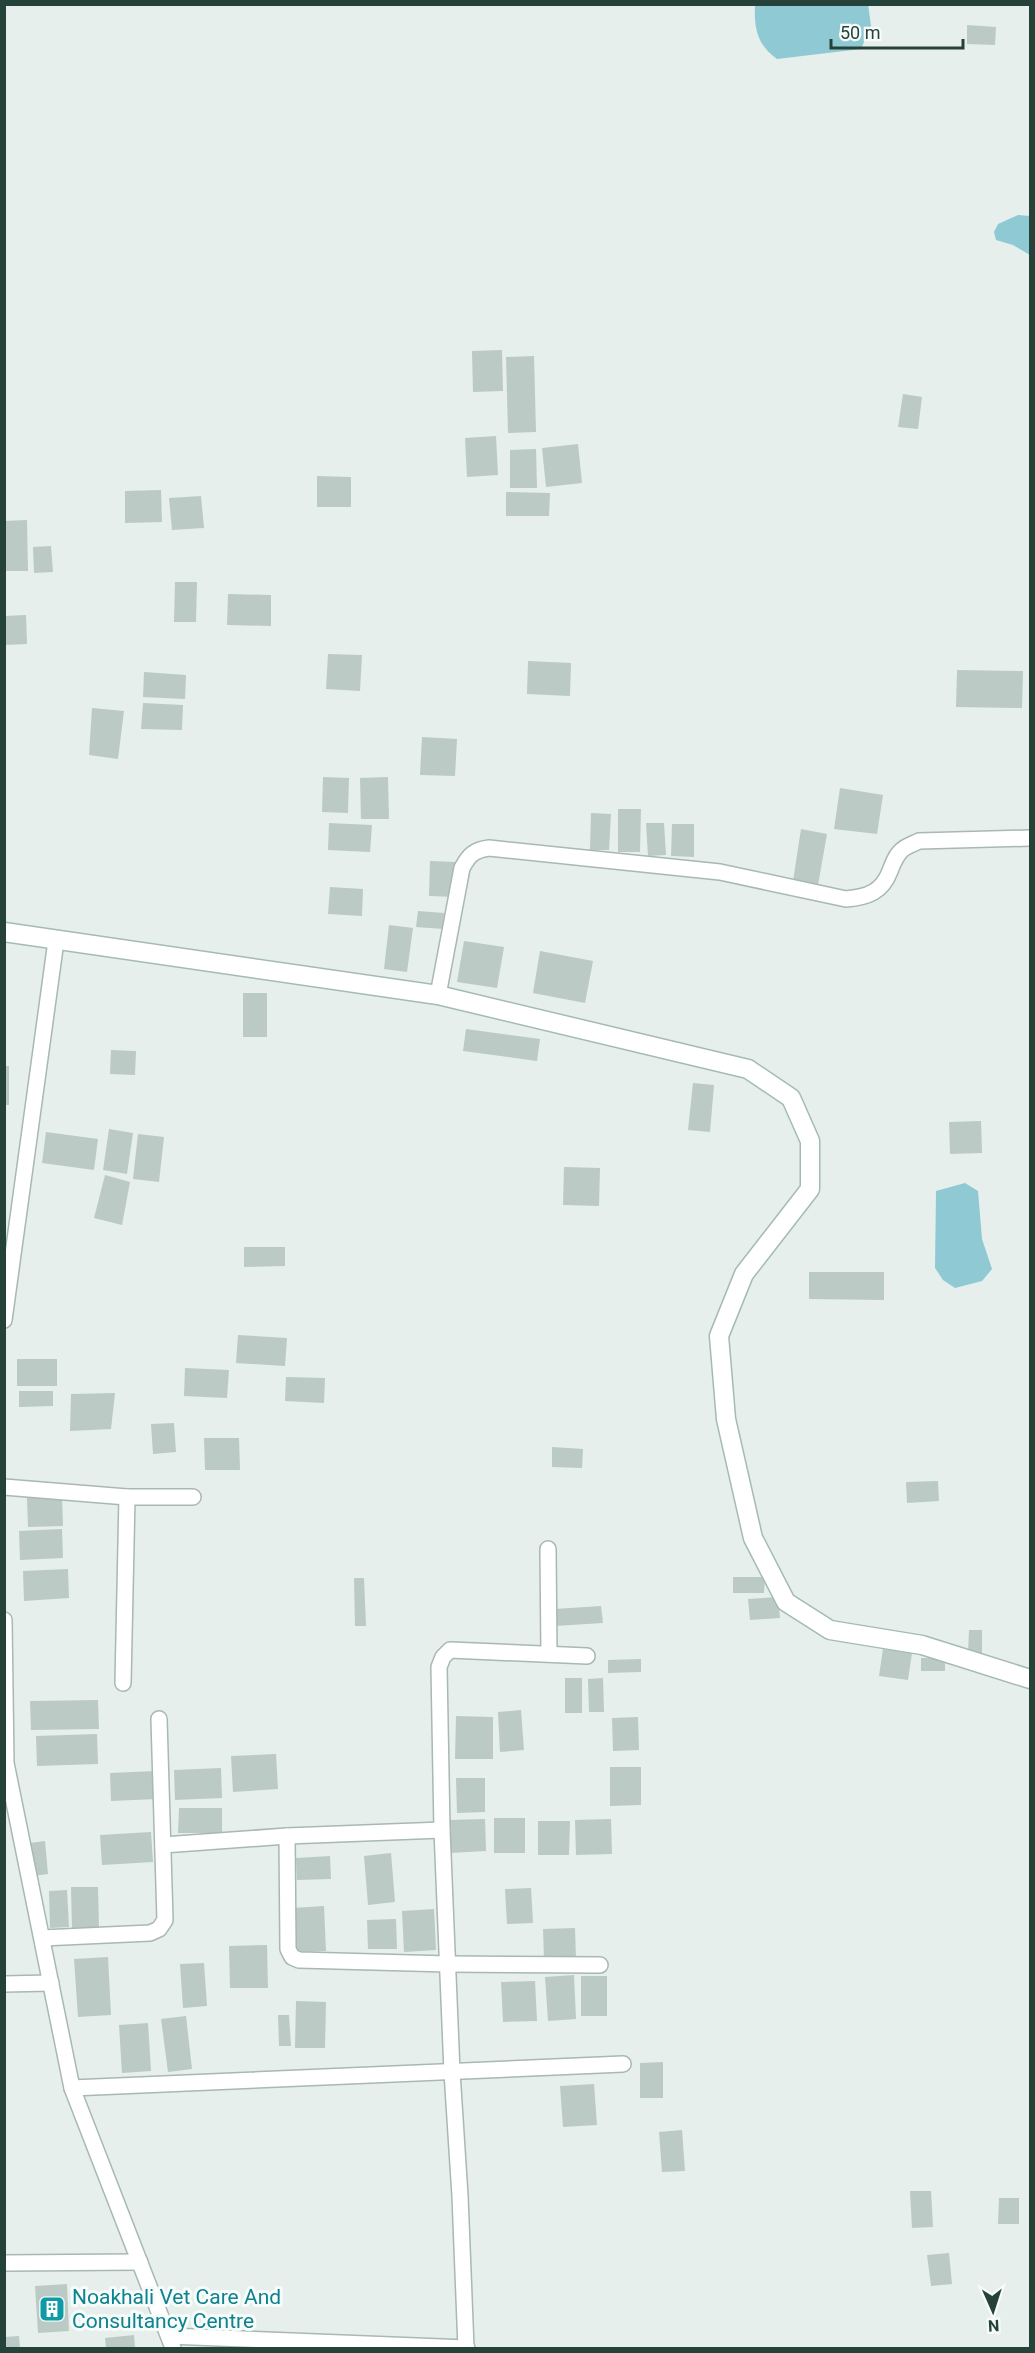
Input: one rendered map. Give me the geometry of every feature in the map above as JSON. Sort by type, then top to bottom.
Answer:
[{"type":"main road","points":[[4,932],[438,995],[748,1069],[790,1098],[810,1141],[810,1189],[744,1274],[719,1336],[726,1419],[753,1538],[786,1602],[830,1630],[922,1645],[1030,1679]]},
{"type":"street","points":[[438,995],[462,868],[468,857],[476,850],[489,848],[720,872],[846,899],[863,897],[876,892],[887,879],[895,858],[902,849],[919,841],[1030,838]]},
{"type":"street","points":[[4,1320],[56,941]]},
{"type":"street","points":[[4,1488],[127,1497],[193,1497]]},
{"type":"street","points":[[123,1683],[127,1497]]},
{"type":"street","points":[[548,1549],[549,1654]]},
{"type":"street","points":[[4,1620],[6,1763],[72,2088],[171,2342],[467,2348],[442,1830],[439,1667],[443,1657],[450,1650],[587,1656]]},
{"type":"street","points":[[42,1938],[150,1933],[159,1929],[165,1920],[159,1719]]},
{"type":"street","points":[[163,1845],[287,1836],[442,1830]]},
{"type":"street","points":[[287,1836],[288,1949],[292,1957],[298,1960],[600,1965]]},
{"type":"street","points":[[4,1983],[51,1983]]},
{"type":"street","points":[[72,2088],[623,2064]]},
{"type":"street","points":[[4,2263],[140,2262]]},
{"type":"water","points":[[868,4],[871,26],[861,49],[777,59],[765,48],[756,29],[755,5]]},
{"type":"water","points":[[1018,215],[1030,216],[1030,255],[1013,245],[996,240],[994,232],[998,224]]},
{"type":"water","points":[[965,1183],[978,1191],[982,1239],[992,1269],[982,1281],[955,1288],[943,1280],[935,1268],[936,1191]]},
{"type":"building","points":[[967,25],[996,27],[995,45],[967,44]]},
{"type":"building","points":[[502,350],[503,391],[473,392],[472,351]]},
{"type":"building","points":[[534,356],[536,432],[508,433],[506,357]]},
{"type":"building","points":[[903,394],[922,397],[918,429],[898,427]]},
{"type":"building","points":[[496,436],[498,475],[467,477],[465,438]]},
{"type":"building","points":[[578,444],[582,483],[546,487],[542,448]]},
{"type":"building","points":[[536,449],[537,488],[510,488],[510,450]]},
{"type":"building","points":[[317,476],[351,477],[351,507],[317,507]]},
{"type":"building","points":[[161,490],[162,522],[125,523],[125,491]]},
{"type":"building","points":[[506,492],[550,493],[549,516],[506,516]]},
{"type":"building","points":[[201,496],[204,528],[172,530],[169,498]]},
{"type":"building","points":[[27,520],[28,571],[4,571],[4,521]]},
{"type":"building","points":[[51,546],[53,572],[34,573],[33,547]]},
{"type":"building","points":[[175,582],[197,582],[196,622],[174,622]]},
{"type":"building","points":[[228,594],[271,595],[271,626],[227,625]]},
{"type":"building","points":[[26,615],[27,644],[4,645],[4,616]]},
{"type":"building","points":[[328,654],[362,655],[360,691],[326,689]]},
{"type":"building","points":[[528,661],[571,663],[570,696],[527,694]]},
{"type":"building","points":[[957,670],[1023,671],[1022,708],[956,707]]},
{"type":"building","points":[[144,672],[186,675],[185,699],[143,697]]},
{"type":"building","points":[[143,703],[183,705],[182,730],[141,729]]},
{"type":"building","points":[[92,708],[124,711],[118,759],[89,755]]},
{"type":"building","points":[[422,737],[457,739],[455,776],[420,775]]},
{"type":"building","points":[[323,777],[349,778],[348,813],[322,812]]},
{"type":"building","points":[[388,777],[389,819],[361,819],[360,778]]},
{"type":"building","points":[[840,788],[883,795],[877,834],[834,829]]},
{"type":"building","points":[[618,809],[641,809],[640,852],[618,852]]},
{"type":"building","points":[[591,813],[611,814],[609,850],[590,850]]},
{"type":"building","points":[[329,823],[372,825],[370,852],[328,850]]},
{"type":"building","points":[[646,823],[664,823],[666,855],[648,856]]},
{"type":"building","points":[[672,824],[694,824],[694,857],[671,856]]},
{"type":"building","points":[[801,829],[827,834],[818,885],[793,881]]},
{"type":"building","points":[[430,861],[457,862],[455,897],[429,896]]},
{"type":"building","points":[[330,887],[363,889],[362,916],[328,914]]},
{"type":"building","points":[[418,911],[444,913],[443,929],[416,927]]},
{"type":"building","points":[[389,925],[413,928],[407,972],[384,969]]},
{"type":"building","points":[[464,941],[504,947],[497,988],[457,982]]},
{"type":"building","points":[[540,951],[593,961],[585,1003],[533,993]]},
{"type":"building","points":[[243,993],[267,993],[267,1037],[243,1037]]},
{"type":"building","points":[[466,1029],[540,1039],[537,1061],[463,1051]]},
{"type":"building","points":[[111,1050],[136,1051],[135,1075],[110,1074]]},
{"type":"building","points":[[5,1066],[9,1066],[9,1105],[5,1105]]},
{"type":"building","points":[[693,1083],[714,1085],[710,1132],[688,1130]]},
{"type":"building","points":[[981,1121],[982,1153],[950,1154],[949,1122]]},
{"type":"building","points":[[109,1129],[133,1133],[127,1174],[103,1170]]},
{"type":"building","points":[[46,1132],[98,1139],[94,1170],[42,1163]]},
{"type":"building","points":[[138,1134],[164,1137],[159,1182],[133,1179]]},
{"type":"building","points":[[564,1167],[600,1168],[599,1206],[563,1205]]},
{"type":"building","points":[[105,1175],[130,1182],[122,1225],[94,1218]]},
{"type":"building","points":[[244,1247],[285,1247],[285,1266],[244,1267]]},
{"type":"building","points":[[809,1272],[884,1272],[884,1300],[809,1299]]},
{"type":"building","points":[[238,1335],[287,1338],[285,1366],[236,1363]]},
{"type":"building","points":[[17,1359],[57,1359],[57,1386],[17,1386]]},
{"type":"building","points":[[185,1368],[229,1370],[227,1398],[184,1396]]},
{"type":"building","points":[[286,1377],[325,1378],[324,1403],[285,1401]]},
{"type":"building","points":[[19,1391],[53,1391],[53,1406],[19,1407]]},
{"type":"building","points":[[115,1393],[111,1429],[70,1431],[71,1394]]},
{"type":"building","points":[[174,1423],[176,1452],[153,1454],[151,1424]]},
{"type":"building","points":[[204,1438],[239,1438],[240,1470],[205,1470]]},
{"type":"building","points":[[552,1447],[583,1449],[582,1468],[552,1467]]},
{"type":"building","points":[[938,1481],[939,1501],[907,1503],[906,1482]]},
{"type":"building","points":[[62,1497],[63,1526],[28,1527],[27,1498]]},
{"type":"building","points":[[62,1529],[63,1558],[20,1560],[19,1531]]},
{"type":"building","points":[[68,1569],[69,1598],[24,1601],[23,1571]]},
{"type":"building","points":[[733,1577],[765,1577],[764,1593],[733,1593]]},
{"type":"building","points":[[354,1578],[364,1578],[366,1626],[355,1626]]},
{"type":"building","points":[[778,1597],[780,1618],[750,1620],[748,1599]]},
{"type":"building","points":[[601,1606],[603,1623],[555,1626],[554,1609]]},
{"type":"building","points":[[969,1630],[982,1630],[982,1654],[968,1654]]},
{"type":"building","points":[[883,1649],[912,1653],[908,1680],[879,1676]]},
{"type":"building","points":[[921,1658],[945,1658],[945,1671],[921,1671]]},
{"type":"building","points":[[641,1659],[641,1672],[608,1673],[608,1660]]},
{"type":"building","points":[[565,1678],[582,1678],[582,1713],[565,1713]]},
{"type":"building","points":[[603,1678],[604,1712],[589,1712],[588,1679]]},
{"type":"building","points":[[98,1700],[99,1729],[31,1730],[30,1701]]},
{"type":"building","points":[[521,1710],[524,1750],[500,1752],[498,1712]]},
{"type":"building","points":[[456,1716],[493,1717],[493,1759],[455,1759]]},
{"type":"building","points":[[638,1717],[639,1750],[613,1751],[612,1718]]},
{"type":"building","points":[[97,1734],[98,1764],[37,1766],[36,1736]]},
{"type":"building","points":[[276,1754],[278,1789],[233,1792],[231,1756]]},
{"type":"building","points":[[610,1767],[641,1767],[641,1805],[610,1806]]},
{"type":"building","points":[[221,1768],[222,1798],[175,1800],[174,1770]]},
{"type":"building","points":[[156,1771],[157,1799],[111,1801],[110,1773]]},
{"type":"building","points":[[456,1778],[485,1778],[485,1812],[457,1813]]},
{"type":"building","points":[[179,1808],[222,1808],[222,1833],[178,1833]]},
{"type":"building","points":[[494,1818],[525,1818],[525,1853],[494,1853]]},
{"type":"building","points":[[485,1819],[486,1851],[450,1853],[449,1820]]},
{"type":"building","points":[[611,1819],[612,1854],[576,1855],[575,1820]]},
{"type":"building","points":[[538,1821],[570,1821],[569,1855],[538,1855]]},
{"type":"building","points":[[151,1832],[153,1862],[102,1865],[100,1835]]},
{"type":"building","points":[[45,1841],[48,1874],[33,1876],[29,1843]]},
{"type":"building","points":[[391,1853],[395,1902],[368,1905],[364,1856]]},
{"type":"building","points":[[330,1856],[331,1879],[297,1880],[296,1858]]},
{"type":"building","points":[[71,1887],[98,1887],[99,1928],[72,1929]]},
{"type":"building","points":[[531,1888],[533,1923],[507,1924],[505,1889]]},
{"type":"building","points":[[67,1890],[69,1927],[50,1928],[49,1891]]},
{"type":"building","points":[[324,1906],[326,1951],[296,1952],[293,1908]]},
{"type":"building","points":[[434,1909],[436,1950],[404,1952],[402,1911]]},
{"type":"building","points":[[396,1919],[397,1949],[368,1949],[367,1920]]},
{"type":"building","points":[[575,1928],[576,1959],[544,1961],[543,1929]]},
{"type":"building","points":[[267,1945],[268,1988],[230,1988],[229,1946]]},
{"type":"building","points":[[108,1957],[111,2015],[78,2017],[74,1959]]},
{"type":"building","points":[[204,1963],[207,2006],[183,2008],[180,1964]]},
{"type":"building","points":[[574,1975],[576,2019],[548,2021],[545,1977]]},
{"type":"building","points":[[581,1976],[607,1976],[607,2016],[581,2016]]},
{"type":"building","points":[[535,1981],[537,2021],[503,2022],[501,1982]]},
{"type":"building","points":[[296,2001],[326,2002],[325,2048],[295,2048]]},
{"type":"building","points":[[278,2015],[289,2015],[291,2046],[279,2046]]},
{"type":"building","points":[[186,2016],[192,2069],[168,2072],[161,2019]]},
{"type":"building","points":[[148,2023],[151,2071],[122,2073],[119,2025]]},
{"type":"building","points":[[663,2062],[663,2098],[640,2098],[640,2063]]},
{"type":"building","points":[[594,2084],[597,2125],[563,2127],[560,2086]]},
{"type":"building","points":[[682,2130],[685,2171],[662,2172],[659,2132]]},
{"type":"building","points":[[910,2191],[931,2191],[933,2227],[912,2228]]},
{"type":"building","points":[[999,2198],[1019,2198],[1019,2224],[998,2224]]},
{"type":"building","points":[[949,2253],[952,2284],[931,2286],[927,2255]]},
{"type":"building","name":"Noakhali Vet Care And Consultancy Centre","points":[[67,2284],[69,2331],[38,2333],[35,2286]]},
{"type":"building","points":[[134,2335],[135,2348],[106,2348],[105,2338]]},
{"type":"building","points":[[19,2336],[20,2348],[5,2348],[5,2337]]},
{"type":"place","name":"Noakhali Vet Care And Consultancy Centre","points":[[52,2309]]}]
